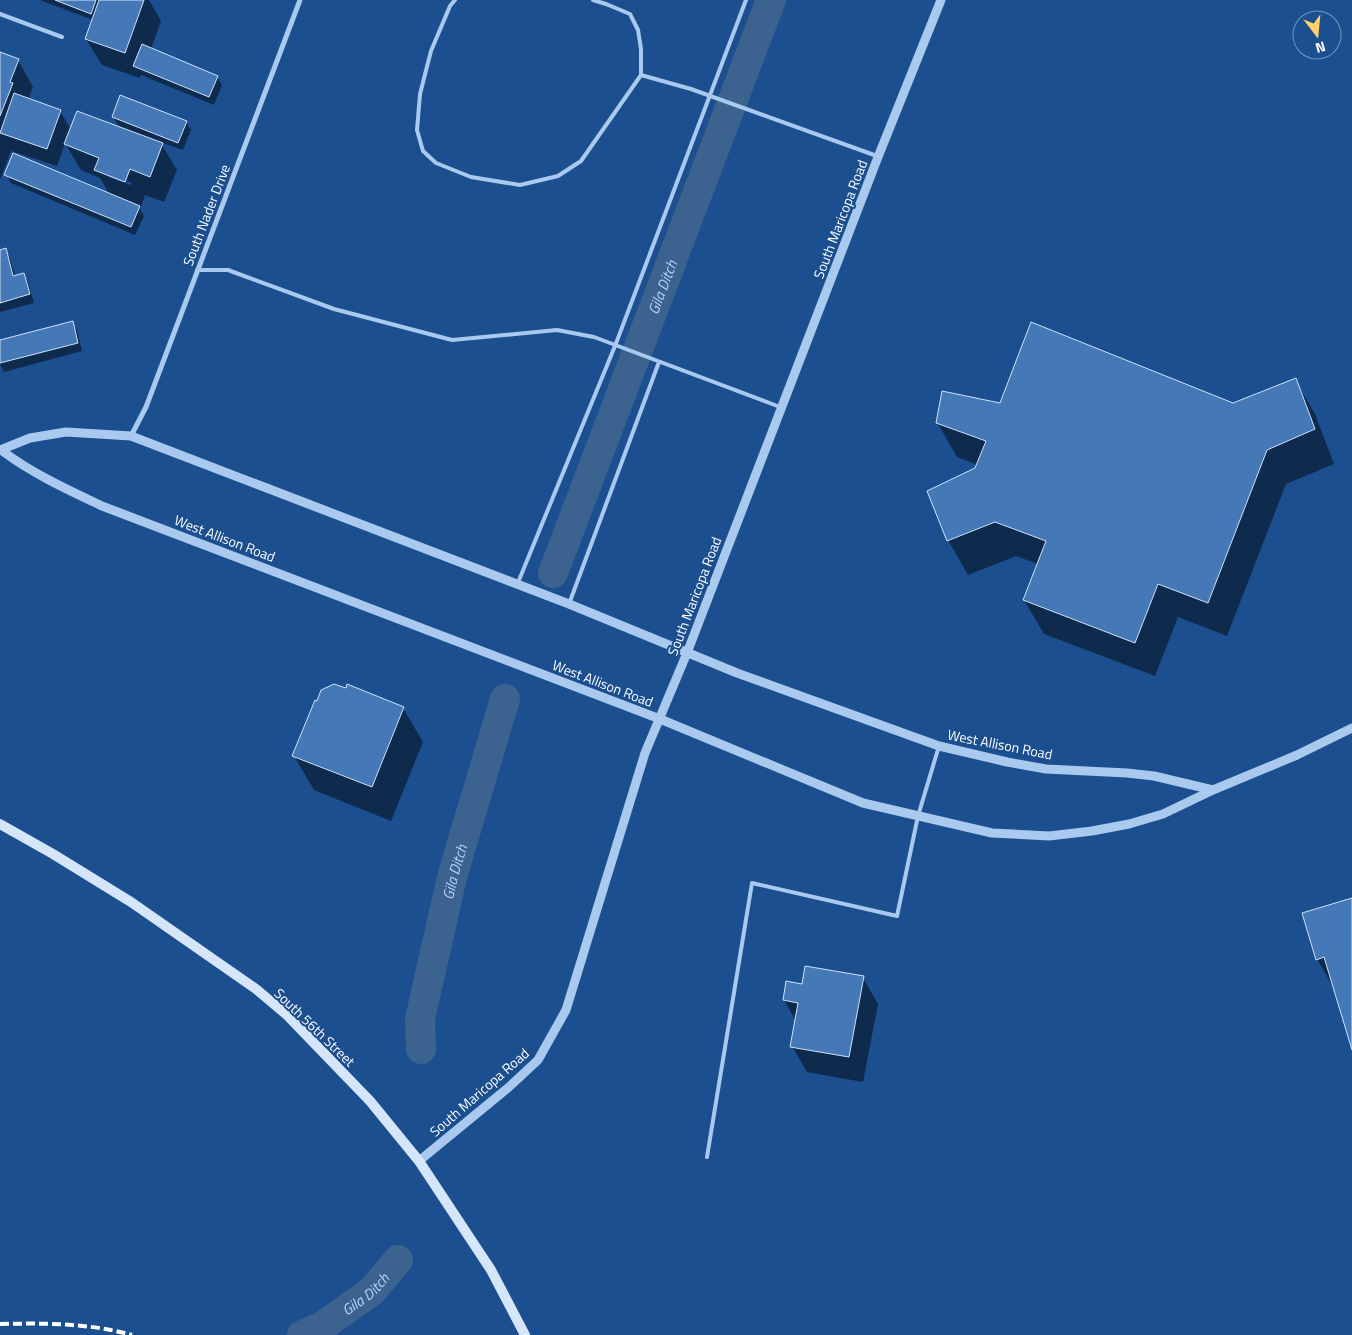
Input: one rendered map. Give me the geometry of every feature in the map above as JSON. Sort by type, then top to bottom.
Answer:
[{"type":"main road","name":"South 56th Street","points":[[0,824],[131,902],[256,989],[287,1015],[370,1101],[420,1161],[491,1270],[525,1335]]},
{"type":"street","name":"South Nader Drive","points":[[131,436],[146,406],[300,0]]},
{"type":"street","name":"South Maricopa Road","points":[[420,1161],[509,1087],[538,1060],[566,1010],[645,753],[687,653],[878,156],[941,0]]},
{"type":"street","name":"West Allison Road","points":[[0,450],[30,438],[66,432],[131,436],[569,604],[746,677],[940,746],[1046,769],[1154,776],[1213,790]]},
{"type":"street","name":"West Allison Road","points":[[0,450],[48,481],[102,506],[660,719],[863,803],[992,833],[1049,836],[1092,831],[1146,819],[1163,814],[1213,790],[1297,755],[1352,728]]},
{"type":"lane","points":[[455,0],[450,6],[431,51],[420,94],[417,130],[423,151],[436,163],[471,177],[520,185],[558,176],[580,161],[641,74],[641,49],[638,30],[630,14],[593,0]]},
{"type":"lane","points":[[517,585],[615,346],[746,0]]},
{"type":"lane","points":[[0,14],[62,37]]},
{"type":"lane","points":[[641,74],[753,110],[878,156]]},
{"type":"lane","points":[[197,270],[228,270],[334,309],[452,340],[557,330],[594,337],[782,408]]},
{"type":"lane","points":[[569,604],[659,362]]},
{"type":"lane","points":[[707,1157],[752,883],[897,916],[918,816],[940,746]]},
{"type":"building","points":[[55,0],[96,0],[91,14]]},
{"type":"building","points":[[99,0],[144,0],[125,53],[85,39]]},
{"type":"building","points":[[142,44],[218,76],[209,97],[133,66]]},
{"type":"building","points":[[0,52],[19,59],[10,82],[13,83],[0,116]]},
{"type":"building","points":[[14,93],[61,110],[47,149],[0,133]]},
{"type":"building","points":[[120,95],[187,121],[178,143],[112,117]]},
{"type":"building","points":[[77,111],[163,143],[150,177],[130,169],[125,182],[94,170],[99,158],[64,144]]},
{"type":"building","points":[[13,153],[140,206],[131,227],[4,175]]},
{"type":"building","points":[[6,248],[13,276],[24,273],[30,294],[0,303],[0,250]]},
{"type":"building","points":[[73,321],[78,343],[0,363],[0,340]]},
{"type":"building","points":[[1031,322],[1233,403],[1296,378],[1315,429],[1267,450],[1208,603],[1158,584],[1135,643],[1023,600],[1046,541],[995,522],[947,541],[927,491],[975,468],[986,441],[936,423],[942,391],[1000,403]]},
{"type":"building","points":[[334,684],[346,688],[347,684],[404,707],[372,787],[292,756],[315,700],[317,701],[321,690]]},
{"type":"building","points":[[1352,898],[1352,1050],[1324,957],[1316,960],[1302,913]]},
{"type":"building","points":[[805,966],[864,976],[849,1057],[790,1047],[798,1003],[783,1000],[786,981],[802,984]]},
{"type":"waterway","name":"Gila Ditch","points":[[553,573],[771,0]]},
{"type":"waterway","name":"Gila Ditch","points":[[421,1049],[420,1019],[452,877],[505,699]]},
{"type":"waterway","name":"Gila Ditch","points":[[302,1335],[321,1327],[371,1292],[398,1260]]},
{"type":"railway","points":[[0,1324],[83,1326],[132,1335]]}]
